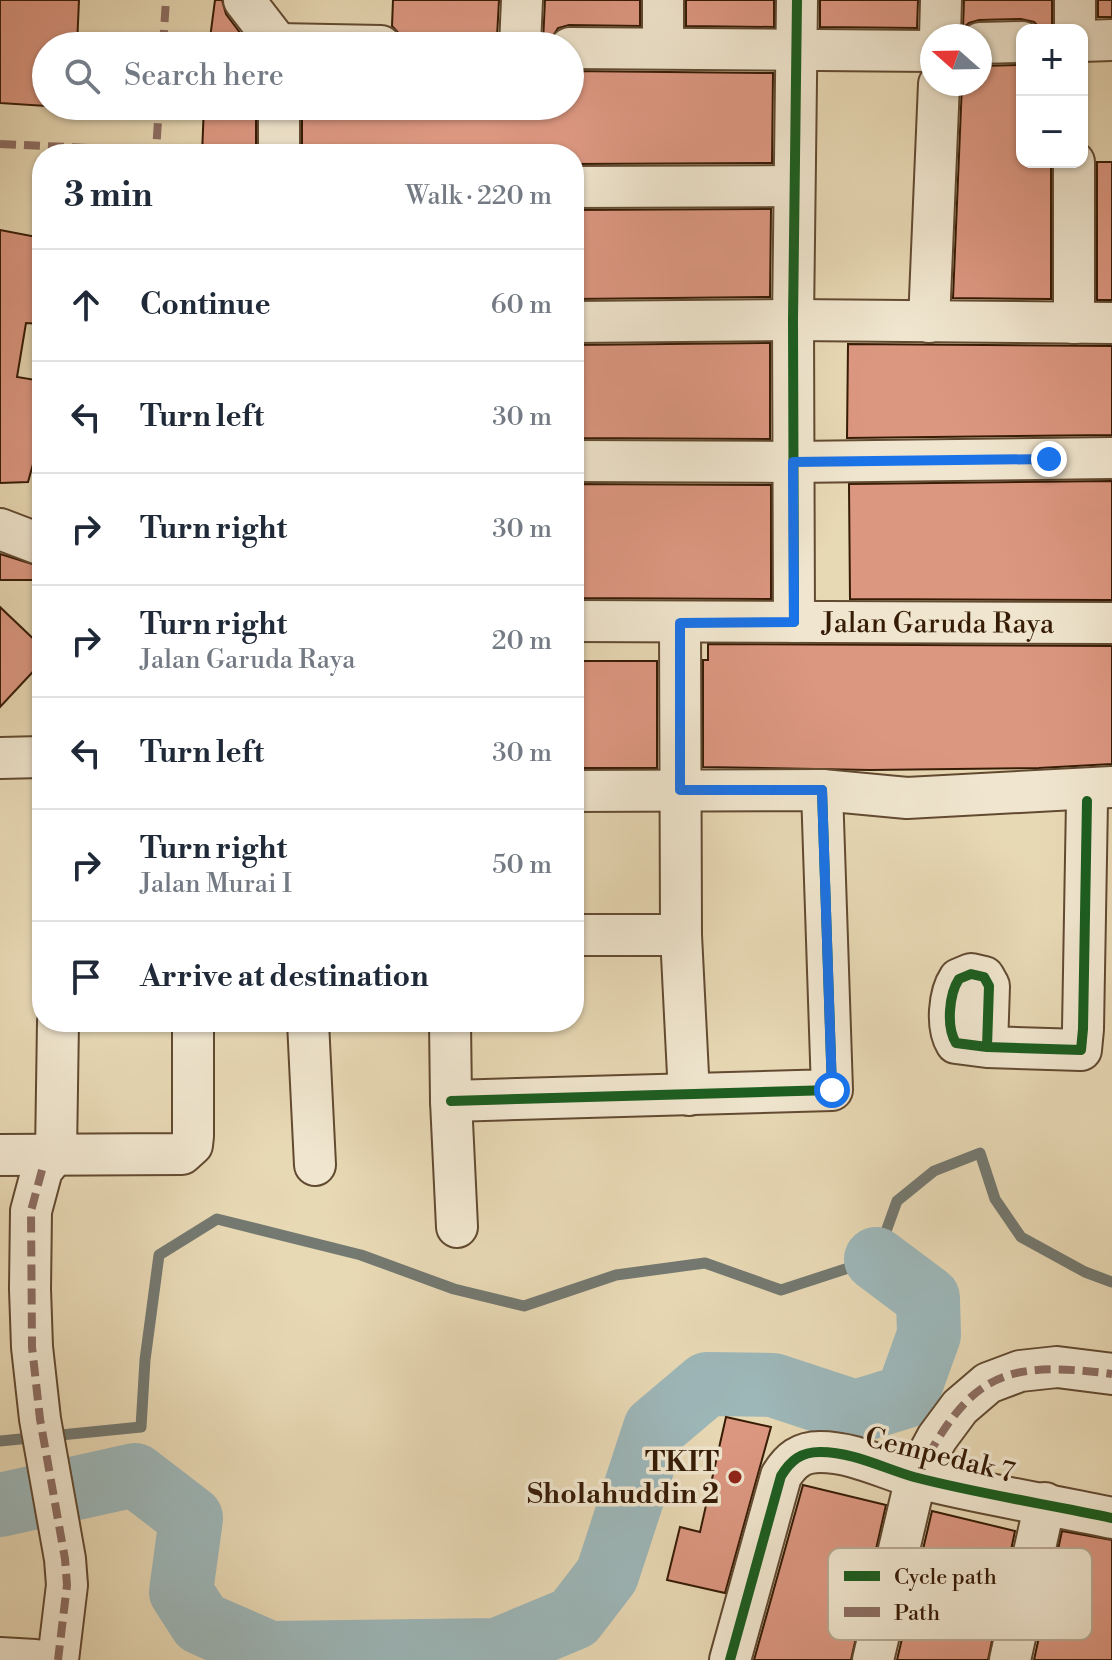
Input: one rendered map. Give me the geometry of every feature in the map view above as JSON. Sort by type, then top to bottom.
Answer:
[{"type":"street","points":[[244,0],[268,32]]},
{"type":"street","points":[[521,32],[522,0]]},
{"type":"street","points":[[663,0],[663,47]]},
{"type":"street","points":[[794,622],[793,320],[797,0]]},
{"type":"street","points":[[940,24],[941,0]]},
{"type":"street","points":[[1075,0],[1075,24]]},
{"type":"street","points":[[1088,41],[1112,40]]},
{"type":"street","points":[[992,43],[1016,42]]},
{"type":"street","points":[[584,48],[920,51]]},
{"type":"street","points":[[929,322],[938,96]]},
{"type":"street","points":[[279,120],[279,144]]},
{"type":"street","points":[[584,322],[1093,323],[1075,168]]},
{"type":"street","points":[[584,187],[794,186]]},
{"type":"street","points":[[584,461],[1112,458]]},
{"type":"street","points":[[0,529],[32,541]]},
{"type":"street","name":"Jalan Garuda Raya","points":[[584,621],[1112,623]]},
{"type":"street","points":[[680,623],[681,935],[689,1095]]},
{"type":"street","points":[[0,758],[32,757]]},
{"type":"street","points":[[451,1101],[832,1090],[822,790]]},
{"type":"street","points":[[584,791],[822,790],[907,798],[1100,794],[1098,1030],[1081,1050],[987,1047]]},
{"type":"street","points":[[584,935],[681,935]]},
{"type":"street","points":[[58,1032],[56,1153],[42,1170],[31,1211],[32,1347],[40,1419],[67,1585],[58,1660]]},
{"type":"street","points":[[0,1155],[182,1154],[189,1149],[193,1136],[193,1032]]},
{"type":"street","points":[[308,1032],[315,1165]]},
{"type":"street","points":[[450,1032],[457,1227]]},
{"type":"street","points":[[899,1548],[916,1477],[937,1438],[960,1407],[988,1383],[1020,1371],[1057,1367],[1112,1374]]},
{"type":"street","name":"Cempedak 7","points":[[730,1660],[776,1491],[789,1463],[802,1454],[845,1454],[916,1477],[1112,1518]]},
{"type":"street","points":[[1035,1548],[1045,1503]]},
{"type":"street","points":[[873,1660],[878,1640]]},
{"type":"street","points":[[1010,1660],[1014,1640]]},
{"type":"street","points":[[0,1658],[35,1660]]},
{"type":"building","points":[[0,0],[79,0],[78,32],[32,32],[32,105],[0,103]]},
{"type":"building","points":[[215,0],[222,0],[226,14],[240,32],[211,32]]},
{"type":"building","points":[[393,0],[499,0],[497,32],[397,32],[392,26]]},
{"type":"building","points":[[545,0],[640,0],[640,26],[569,25],[555,32],[543,32]]},
{"type":"building","points":[[686,0],[774,0],[774,27],[686,26]]},
{"type":"building","points":[[820,0],[918,0],[917,28],[820,27]]},
{"type":"building","points":[[964,0],[1052,0],[1052,24],[1036,24],[1021,19],[979,20],[963,24]]},
{"type":"building","points":[[1098,0],[1112,0],[1112,17],[1098,17]]},
{"type":"building","points":[[1016,65],[1016,168],[1051,168],[1051,299],[953,298],[961,96],[992,96],[992,66]]},
{"type":"building","points":[[584,71],[773,73],[772,163],[584,164],[584,144],[302,144],[302,120],[584,120]]},
{"type":"building","points":[[203,120],[256,120],[256,144],[202,144]]},
{"type":"building","points":[[1097,162],[1112,162],[1112,300],[1097,300]]},
{"type":"building","points":[[771,209],[770,297],[584,299],[584,210]]},
{"type":"building","points":[[0,230],[32,236],[32,323],[26,323],[17,377],[32,379],[32,468],[28,482],[0,483]]},
{"type":"building","points":[[770,343],[770,439],[584,438],[584,345]]},
{"type":"building","points":[[848,344],[1112,346],[1112,435],[847,438]]},
{"type":"building","points":[[1112,481],[1112,600],[850,599],[849,484]]},
{"type":"building","points":[[584,484],[771,485],[771,599],[584,598]]},
{"type":"building","points":[[0,554],[32,564],[32,580],[0,580]]},
{"type":"building","points":[[0,607],[32,637],[32,673],[0,707]]},
{"type":"building","points":[[708,644],[1112,646],[1112,764],[870,770],[703,767],[703,660],[708,660]]},
{"type":"building","points":[[584,661],[657,661],[657,768],[584,768]]},
{"type":"building","name":"TKIT Sholahuddin 2","points":[[726,1417],[771,1427],[725,1593],[667,1580],[680,1527],[700,1532]]},
{"type":"building","points":[[803,1485],[886,1505],[876,1548],[828,1548],[828,1640],[856,1640],[851,1660],[754,1660]]},
{"type":"building","points":[[932,1511],[1015,1531],[1011,1548],[923,1548]]},
{"type":"building","points":[[1062,1531],[1112,1540],[1112,1660],[1034,1660],[1038,1640],[1092,1640],[1092,1548],[1058,1548]]},
{"type":"building","points":[[902,1640],[992,1640],[988,1660],[897,1660]]},
{"type":"waterway","points":[[0,1441],[141,1427],[145,1360],[159,1255],[217,1219],[361,1255],[454,1289],[524,1306],[616,1275],[705,1263],[781,1290],[876,1259],[897,1201],[934,1171],[980,1153],[995,1199],[1021,1237],[1085,1272],[1112,1282]]},
{"type":"waterway","points":[[0,1505],[135,1475],[191,1518],[181,1592],[201,1623],[270,1653],[497,1650],[574,1618],[607,1575],[655,1428],[707,1384],[773,1385],[855,1412],[907,1396],[929,1335],[928,1298],[876,1259]]},
{"type":"marked path","points":[[164,32],[166,0]]},
{"type":"marked path","points":[[156,144],[158,120]]},
{"type":"marked path","points":[[0,144],[32,145]]},
{"type":"marked path","points":[[42,1170],[31,1211],[32,1347],[40,1419],[65,1559],[67,1585],[58,1660]]},
{"type":"marked path","points":[[916,1477],[953,1417],[992,1382],[1014,1374],[1041,1370],[1112,1374]]},
{"type":"cycle path","points":[[794,622],[793,320],[797,0]]},
{"type":"cycle path","points":[[451,1101],[832,1090],[822,790]]},
{"type":"cycle path","points":[[987,1047],[989,986],[984,977],[971,974],[959,979],[951,1002],[950,1020],[956,1043],[987,1047],[1081,1050],[1087,801]]},
{"type":"cycle path","points":[[730,1660],[781,1476],[802,1455],[813,1452],[844,1455],[939,1483],[1112,1518]]},
{"type":"place","name":"TKIT Sholahuddin 2","points":[[735,1477]]},
{"type":"route","points":[[832,1090],[822,790],[680,790],[680,623],[794,622],[793,462],[1049,459]]}]
